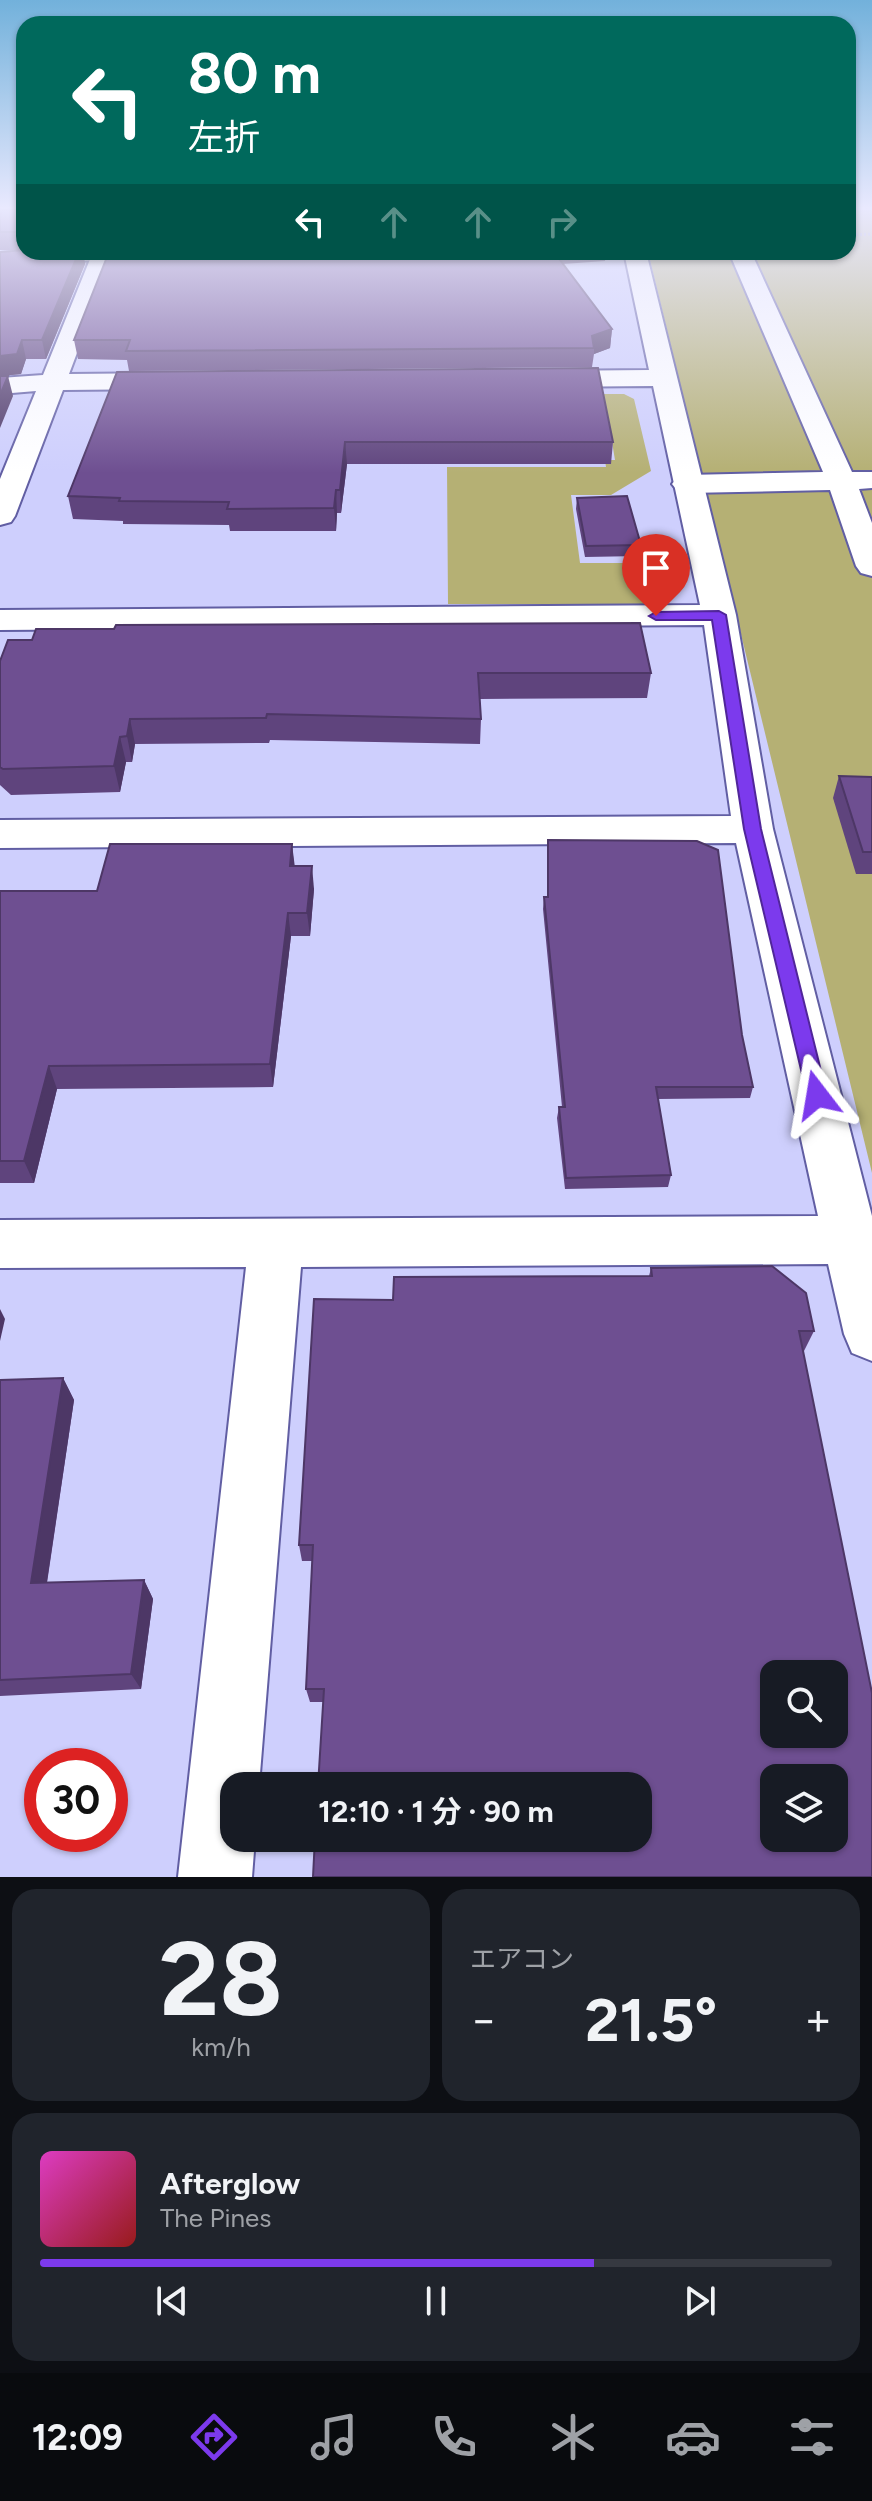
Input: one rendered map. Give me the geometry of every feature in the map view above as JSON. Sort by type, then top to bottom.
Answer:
[{"type":"street","points":[[0,516],[87,298]]},
{"type":"street","points":[[645,298],[719,615],[753,829],[862,1241],[872,1334]]},
{"type":"street","points":[[760,298],[842,482],[872,566]]},
{"type":"street","points":[[522,379],[663,378]]},
{"type":"street","points":[[0,386],[53,382],[194,381]]},
{"type":"street","points":[[687,484],[872,480]]},
{"type":"street","points":[[0,620],[719,615]]},
{"type":"street","points":[[0,834],[753,829]]},
{"type":"street","points":[[215,1877],[276,1241]]},
{"type":"street","points":[[0,1244],[862,1241]]},
{"type":"shaded area","points":[[659,298],[872,298],[872,1173]]},
{"type":"shaded area","points":[[419,394],[624,394],[634,399],[651,471],[611,495],[571,495],[580,563],[665,563],[670,589],[654,604],[448,604],[447,467],[606,467],[605,460],[615,460],[611,436]]},
{"type":"building","points":[[0,298],[60,298],[42,340],[22,340],[17,354],[0,356]]},
{"type":"building","points":[[91,298],[588,298],[612,329],[592,336],[594,348],[126,351],[130,340],[74,340]]},
{"type":"building","points":[[598,368],[613,442],[345,442],[340,490],[336,490],[334,508],[227,509],[229,502],[119,501],[120,498],[68,496],[117,372]]},
{"type":"building","points":[[0,376],[8,376],[0,395]]},
{"type":"building","points":[[627,496],[641,545],[586,546],[577,498]]},
{"type":"building","points":[[640,623],[651,673],[478,673],[481,719],[267,714],[266,718],[130,719],[127,736],[120,737],[114,766],[0,767],[0,661],[8,640],[32,640],[36,629],[114,629],[116,625]]},
{"type":"building","points":[[839,776],[872,777],[872,852],[863,852]]},
{"type":"building","points":[[548,840],[697,841],[718,850],[742,1035],[753,1087],[656,1087],[671,1175],[566,1178],[559,1107],[565,1107],[544,897],[548,897]]},
{"type":"building","points":[[110,844],[292,844],[290,866],[312,866],[307,913],[288,913],[270,1064],[49,1066],[24,1161],[0,1161],[0,891],[97,891]]},
{"type":"building","points":[[772,1266],[806,1293],[814,1331],[799,1331],[872,1693],[872,1877],[313,1877],[314,1852],[652,1852],[652,1772],[319,1772],[324,1689],[306,1689],[313,1545],[299,1545],[314,1299],[393,1300],[394,1277],[652,1276],[651,1268]]},
{"type":"building","points":[[63,1378],[31,1583],[144,1580],[131,1674],[0,1680],[0,1380]]},
{"type":"route","points":[[656,616],[719,615],[753,829],[817,1095]]}]
